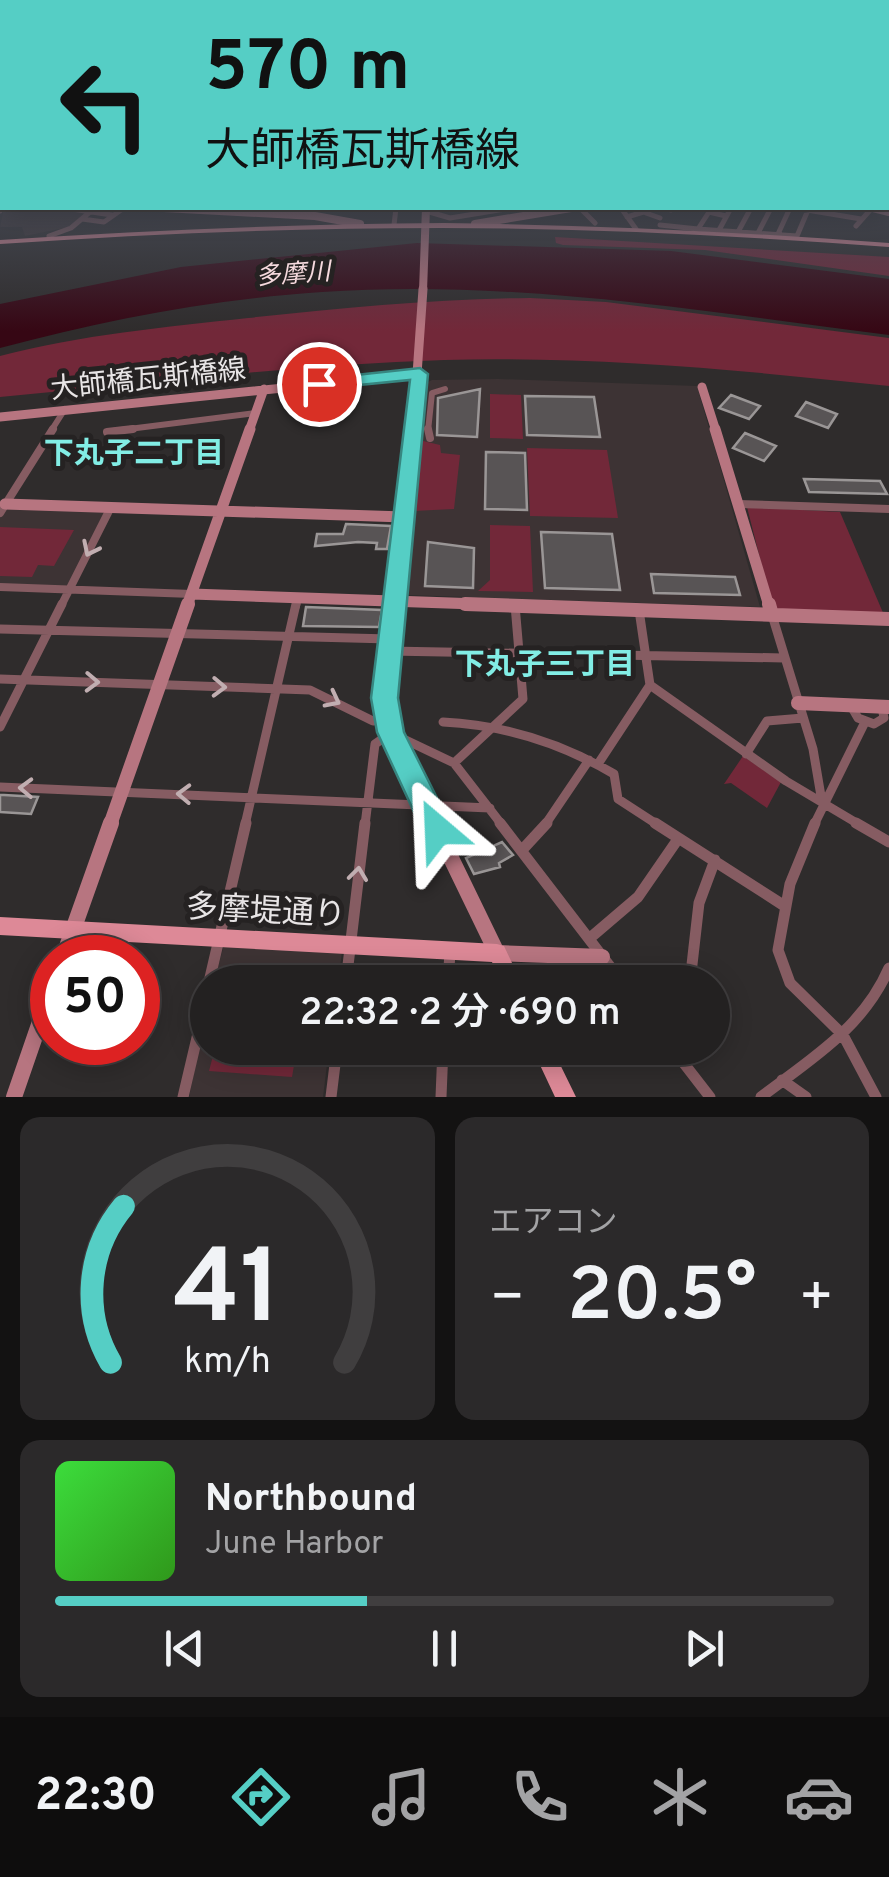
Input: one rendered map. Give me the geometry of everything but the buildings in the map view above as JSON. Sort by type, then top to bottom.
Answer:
[{"type":"main road","points":[[0,242],[256,229]]},
{"type":"main road","points":[[698,229],[889,245]]},
{"type":"main road","name":"多摩堤通り","points":[[0,926],[497,953]]},
{"type":"main road","points":[[497,953],[503,965]]},
{"type":"main road","points":[[550,1065],[566,1097]]},
{"type":"street","points":[[49,236],[65,229]]},
{"type":"street","points":[[425,229],[420,372],[390,645],[389,726],[497,953],[602,956]]},
{"type":"street","points":[[693,229],[797,236],[800,229]]},
{"type":"street","points":[[758,233],[760,229]]},
{"type":"street","points":[[778,234],[781,229]]},
{"type":"street","name":"大師橋瓦斯橋線","points":[[0,416],[420,372]]},
{"type":"street","points":[[702,387],[800,711],[822,802]]},
{"type":"street","points":[[71,935],[264,389]]},
{"type":"street","points":[[430,438],[428,402],[433,392],[445,389]]},
{"type":"street","points":[[3,508],[66,409]]},
{"type":"street","points":[[106,432],[256,414]]},
{"type":"street","points":[[738,504],[889,509]]},
{"type":"street","points":[[3,508],[111,507],[404,517]]},
{"type":"street","points":[[0,727],[111,507]]},
{"type":"street","points":[[0,588],[889,619]]},
{"type":"street","points":[[214,965],[298,597]]},
{"type":"street","points":[[454,762],[524,699],[515,605]]},
{"type":"street","points":[[523,849],[548,823],[650,686],[639,610]]},
{"type":"street","points":[[0,629],[289,634],[518,656],[784,658]]},
{"type":"street","points":[[0,679],[314,691],[389,726],[454,762],[609,965]]},
{"type":"street","points":[[650,686],[746,754],[889,842]]},
{"type":"street","points":[[746,754],[766,721],[800,711],[850,705],[886,707],[881,722],[865,722],[850,705]]},
{"type":"street","points":[[443,722],[494,728],[594,762],[614,774],[618,799],[783,905]]},
{"type":"street","points":[[865,722],[822,802],[783,905],[778,950],[784,974],[843,1034],[876,1097]]},
{"type":"street","points":[[348,965],[376,744],[389,726]]},
{"type":"street","points":[[0,786],[490,808]]},
{"type":"street","points":[[590,938],[638,897],[678,839]]},
{"type":"street","points":[[692,965],[699,903],[715,860]]},
{"type":"street","points":[[449,965],[450,949]]},
{"type":"street","points":[[761,1097],[843,1034],[880,996],[889,968]]},
{"type":"street","points":[[14,1097],[30,1051]]},
{"type":"street","points":[[183,1097],[191,1065]]},
{"type":"street","points":[[330,1097],[335,1065]]},
{"type":"street","points":[[441,1097],[442,1065]]},
{"type":"street","points":[[690,1065],[710,1097]]},
{"type":"street","points":[[782,1080],[806,1097]]},
{"type":"shaded area","points":[[23,229],[58,229],[25,236]]},
{"type":"shaded area","points":[[555,237],[889,257],[889,276],[705,250],[563,245],[556,243]]},
{"type":"shaded area","points":[[530,298],[606,302],[889,338],[889,386],[611,362],[500,359],[277,370],[0,397],[0,356],[61,342],[319,311]]},
{"type":"shaded area","points":[[432,380],[697,386],[760,607],[407,595],[424,384]]},
{"type":"shaded area","points":[[490,394],[521,395],[523,439],[490,438]]},
{"type":"shaded area","points":[[419,440],[440,445],[441,453],[460,455],[454,509],[413,511]]},
{"type":"shaded area","points":[[527,448],[607,450],[618,518],[530,516]]},
{"type":"shaded area","points":[[7,507],[106,510],[69,586],[0,584],[0,518]]},
{"type":"shaded area","points":[[747,507],[840,512],[884,615],[773,610]]},
{"type":"shaded area","points":[[490,525],[530,526],[533,592],[478,591],[490,580]]},
{"type":"shaded area","points":[[0,527],[74,530],[54,566],[38,565],[32,577],[0,576]]},
{"type":"shaded area","points":[[743,756],[781,782],[767,808],[731,783],[724,784]]},
{"type":"shaded area","points":[[224,945],[342,952],[340,965],[219,965]]},
{"type":"shaded area","points":[[196,1065],[327,1065],[323,1097],[189,1097]]},
{"type":"shaded area","points":[[211,1065],[294,1065],[292,1077],[209,1071]]},
{"type":"water","name":"多摩川","points":[[417,243],[671,251],[889,279],[889,335],[606,300],[393,289],[281,295],[200,305],[0,348],[0,304],[181,267]]},
{"type":"district","name":"下丸子二丁目","points":[[134,453]]},
{"type":"district","name":"下丸子三丁目","points":[[545,664]]},
{"type":"route","points":[[319,384],[420,374],[384,698],[391,732],[438,830]]}]
